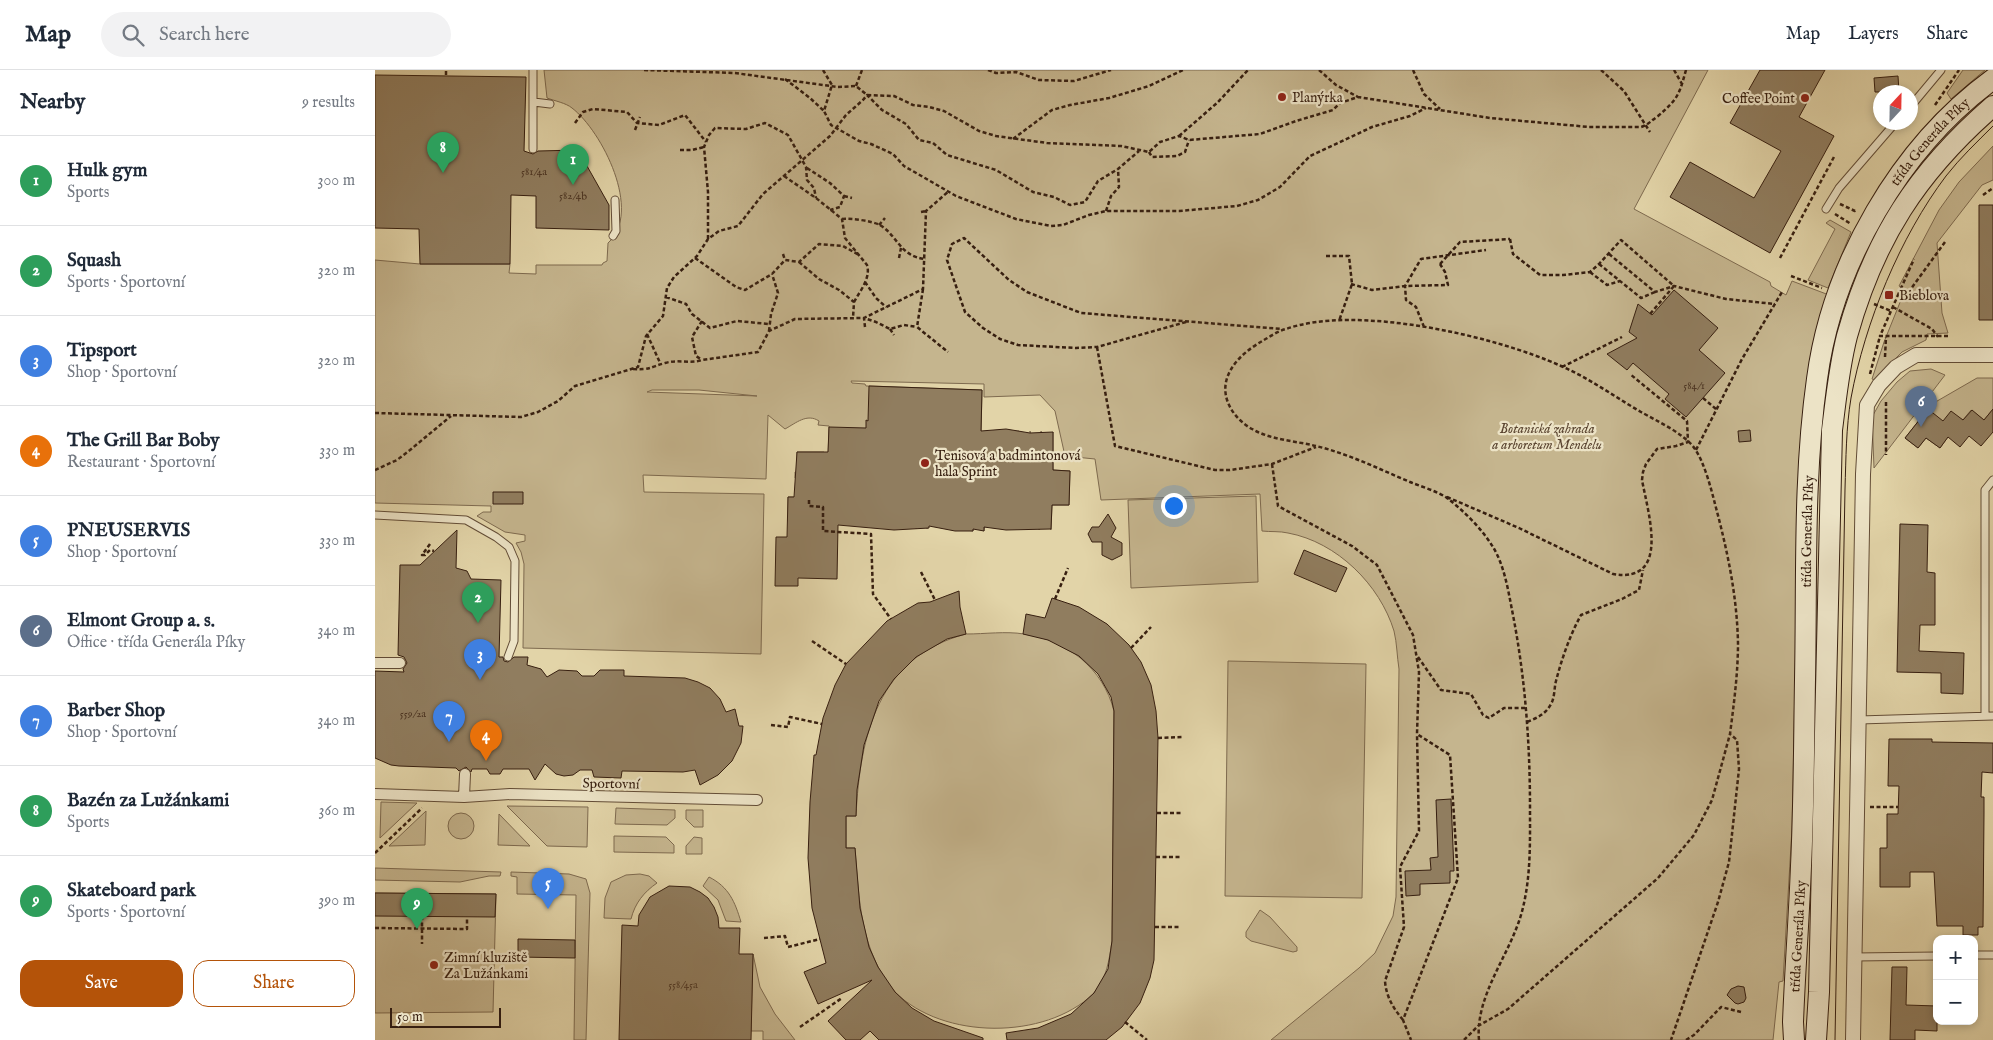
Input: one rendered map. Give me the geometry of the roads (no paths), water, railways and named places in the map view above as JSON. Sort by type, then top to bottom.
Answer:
[{"type":"main road","name":"třída Generála Píky","points":[[1792,1034],[1801,868],[1809,481],[1811,432],[1817,377],[1837,293],[1858,244],[1879,205],[1903,169],[1964,101],[1993,79]]},
{"type":"main road","name":"třída Generála Píky","points":[[1816,1040],[1819,992],[1832,448],[1838,383],[1843,355],[1862,289],[1878,251],[1898,215],[1920,180],[1949,148],[1993,106]]},
{"type":"street","points":[[1853,1040],[1863,484],[1867,404],[1884,379],[1896,367],[1916,354],[1993,355]]},
{"type":"street","points":[[375,663],[400,663]]},
{"type":"street","points":[[464,798],[465,774]]},
{"type":"street","name":"Sportovní","points":[[375,794],[464,798],[510,794],[757,800]]},
{"type":"lane","points":[[533,70],[533,148]]},
{"type":"lane","points":[[1918,98],[1941,70]]},
{"type":"lane","points":[[534,102],[550,104]]},
{"type":"lane","points":[[1826,209],[1839,188],[1889,130]]},
{"type":"lane","points":[[613,236],[616,231],[615,200]]},
{"type":"lane","points":[[1859,720],[1989,716],[1985,490],[1993,480]]},
{"type":"lane","points":[[375,515],[466,520],[496,537],[509,547],[515,561],[514,641],[508,657]]},
{"type":"lane","points":[[1978,956],[1993,955]]},
{"type":"lane","points":[[1855,957],[1933,956]]},
{"type":"tram line","points":[[1835,1040],[1845,489],[1847,432],[1851,398],[1865,340],[1886,281],[1899,253],[1929,200],[1946,176],[1993,126]]},
{"type":"place","name":"Planýrka","points":[[1282,97]]},
{"type":"place","name":"Coffee Point","points":[[1805,98]]},
{"type":"place","name":"Bazén za Lužánkami","points":[[443,173]]},
{"type":"place","name":"Hulk gym","points":[[573,185]]},
{"type":"place","name":"Bieblova","points":[[1889,295]]},
{"type":"place","name":"Elmont Group a. s.","points":[[1921,427]]},
{"type":"place","name":"Tenisová a badmintonová hala Sprint","points":[[925,463]]},
{"type":"place","name":"Squash","points":[[478,623]]},
{"type":"place","name":"Tipsport","points":[[480,680]]},
{"type":"place","name":"Barber Shop","points":[[449,742]]},
{"type":"place","name":"The Grill Bar Boby","points":[[486,761]]},
{"type":"place","name":"PNEUSERVIS","points":[[548,909]]},
{"type":"place","name":"Skateboard park","points":[[417,929]]},
{"type":"place","name":"Zimní kluziště Za Lužánkami","points":[[434,965]]},
{"type":"park label","name":"Botanická zahrada a arboretum Mendelu","points":[[1547,436]]}]
